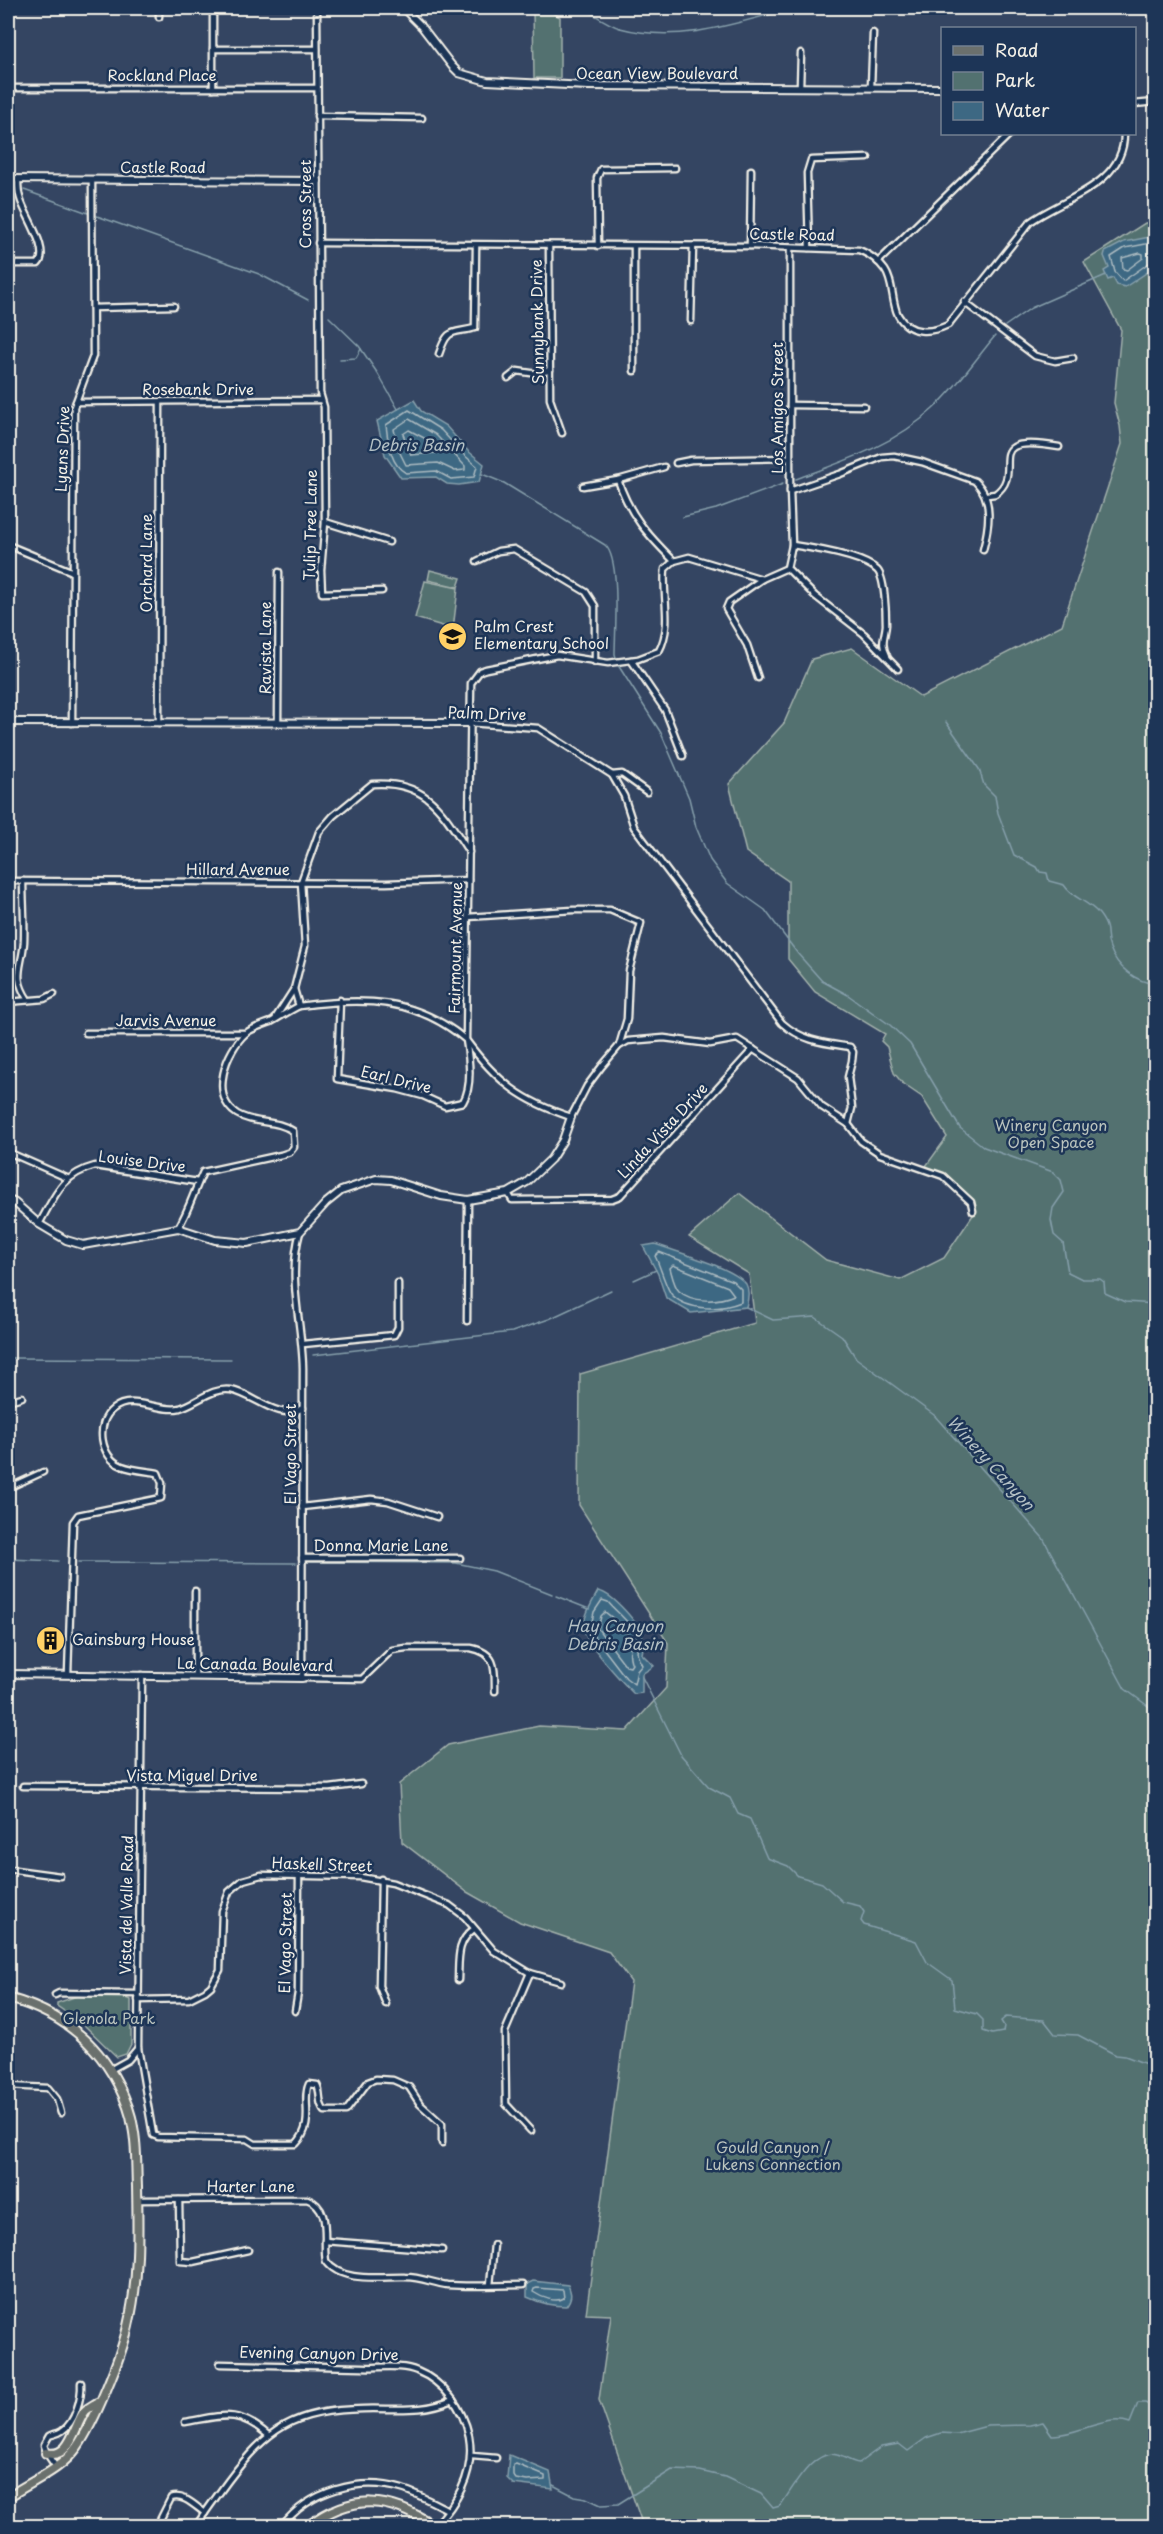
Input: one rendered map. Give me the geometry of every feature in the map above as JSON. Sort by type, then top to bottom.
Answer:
[{"type":"main road","points":[[8,1998],[43,2010],[63,2022],[81,2035],[110,2070],[124,2099],[133,2126],[137,2200],[134,2290],[128,2326],[99,2402],[76,2448],[56,2467],[8,2497]]},
{"type":"main road","points":[[46,2454],[60,2453],[72,2438],[86,2410],[99,2402]]},
{"type":"main road","points":[[308,2526],[337,2509],[373,2502],[397,2506],[435,2526]]},
{"type":"street","points":[[159,8],[159,17]]},
{"type":"street","points":[[213,8],[213,88]]},
{"type":"street","name":"Cross Street","points":[[317,8],[321,400]]},
{"type":"street","name":"Ocean View Boulevard","points":[[403,8],[459,73],[487,81],[551,86],[941,87]]},
{"type":"street","points":[[871,86],[873,33]]},
{"type":"street","points":[[213,49],[317,49]]},
{"type":"street","points":[[800,86],[801,53]]},
{"type":"street","name":"Rockland Place","points":[[8,88],[317,88]]},
{"type":"street","points":[[1136,104],[1155,102]]},
{"type":"street","points":[[317,116],[422,118]]},
{"type":"street","points":[[1009,135],[878,262],[886,271],[898,314],[907,325],[918,330],[933,332],[948,325],[964,302],[1030,222],[1047,210],[1098,183],[1108,174],[1118,161],[1124,144],[1124,135]]},
{"type":"street","points":[[808,248],[807,173],[811,160],[868,158]]},
{"type":"street","points":[[598,246],[597,178],[601,169],[675,168]]},
{"type":"street","points":[[750,246],[751,170]]},
{"type":"street","name":"Castle Road","points":[[8,179],[318,181]]},
{"type":"street","points":[[8,264],[38,264],[41,257],[40,242],[19,197],[18,179]]},
{"type":"street","name":"Lyans Drive","points":[[72,723],[76,402],[93,356],[92,180]]},
{"type":"street","name":"Castle Road","points":[[318,243],[750,246],[859,250],[878,262]]},
{"type":"street","points":[[439,354],[445,336],[452,331],[475,328],[476,245]]},
{"type":"street","name":"Sunnybank Drive","points":[[549,246],[550,399],[561,433]]},
{"type":"street","points":[[634,246],[634,371]]},
{"type":"street","points":[[692,321],[693,246]]},
{"type":"street","name":"Los Amigos Street","points":[[787,567],[792,545],[790,248]]},
{"type":"street","points":[[964,302],[1028,352],[1047,360],[1073,358]]},
{"type":"street","points":[[93,308],[174,306]]},
{"type":"street","points":[[508,378],[517,372],[538,374],[550,370]]},
{"type":"street","name":"Rosebank Drive","points":[[76,402],[321,400]]},
{"type":"street","name":"Tulip Tree Lane","points":[[321,400],[324,407],[325,522],[321,570],[322,593],[382,591]]},
{"type":"street","name":"Orchard Lane","points":[[159,723],[160,403]]},
{"type":"street","points":[[790,405],[864,406]]},
{"type":"street","points":[[987,495],[995,494],[1004,484],[1012,447],[1019,443],[1034,443],[1059,447]]},
{"type":"street","points":[[790,491],[882,457],[894,456],[922,462],[975,481],[987,495],[987,536],[984,550]]},
{"type":"street","points":[[676,463],[691,460],[790,458]]},
{"type":"street","points":[[584,486],[618,480],[664,467]]},
{"type":"street","points":[[618,480],[626,503],[646,534],[674,561],[689,557],[762,579]]},
{"type":"street","points":[[325,522],[389,542]]},
{"type":"street","points":[[8,545],[73,572]]},
{"type":"street","points":[[792,545],[824,549],[877,569],[882,579],[886,624],[882,644],[887,656]]},
{"type":"street","points":[[477,561],[498,551],[514,549],[586,592],[595,606],[595,662]]},
{"type":"street","name":"Fairmount Avenue","points":[[466,1040],[471,684],[480,672],[486,669],[557,655],[608,663],[632,660],[659,651],[666,638],[668,622],[663,587],[665,569],[674,561]]},
{"type":"street","points":[[758,678],[747,645],[726,609],[729,602],[762,579],[787,567],[815,596],[864,634],[898,669]]},
{"type":"street","name":"Ravista Lane","points":[[278,723],[279,572]]},
{"type":"street","points":[[632,660],[667,715],[683,756]]},
{"type":"street","name":"Palm Drive","points":[[8,722],[469,723],[538,728],[612,775],[622,774],[647,792]]},
{"type":"street","points":[[612,775],[624,796],[634,827],[782,1023],[793,1033],[810,1041],[850,1047],[853,1052],[848,1077],[852,1108],[848,1124]]},
{"type":"street","points":[[274,1020],[294,989],[305,946],[301,882],[319,832],[333,816],[372,784],[403,784],[437,805],[469,853]]},
{"type":"street","name":"Hillard Avenue","points":[[8,880],[386,883],[468,880]]},
{"type":"street","points":[[23,881],[24,943],[18,973],[20,988],[28,1000]]},
{"type":"street","points":[[468,917],[573,910],[610,910],[641,922],[629,971],[627,1019],[619,1046]]},
{"type":"street","points":[[294,989],[299,1006]]},
{"type":"street","points":[[8,1002],[44,999],[54,994]]},
{"type":"street","points":[[177,1228],[188,1211],[203,1172],[281,1155],[290,1152],[294,1147],[293,1131],[284,1125],[245,1119],[234,1112],[222,1095],[226,1063],[246,1033],[299,1006],[363,999],[400,1005],[423,1013],[466,1040],[498,1079],[514,1092],[532,1102],[571,1117]]},
{"type":"street","name":"Earl Drive","points":[[340,1000],[338,1078],[397,1089],[423,1096],[445,1106],[453,1106],[463,1102],[467,1093],[469,1056],[466,1040]]},
{"type":"street","name":"Jarvis Avenue","points":[[86,1033],[246,1033]]},
{"type":"street","points":[[8,1200],[14,1202],[39,1224],[66,1240],[83,1245],[177,1228],[215,1240],[247,1243],[300,1232],[326,1203],[341,1191],[375,1179],[391,1180],[441,1196],[468,1200],[508,1193],[527,1182],[551,1159],[587,1086],[619,1046],[627,1041],[664,1038],[710,1044],[736,1039],[798,1078],[822,1107],[848,1124],[861,1141],[880,1154],[943,1176],[971,1202],[973,1211]]},
{"type":"street","name":"Linda Vista Drive","points":[[508,1193],[512,1200],[531,1201],[612,1199],[620,1196],[753,1049]]},
{"type":"street","points":[[8,1152],[67,1178],[39,1224]]},
{"type":"street","name":"Louise Drive","points":[[67,1178],[82,1169],[95,1166],[198,1182]]},
{"type":"street","points":[[468,1200],[468,1321]]},
{"type":"street","name":"El Vago Street","points":[[300,1232],[294,1254],[293,1286],[303,1344],[302,1678]]},
{"type":"street","points":[[303,1344],[394,1335],[398,1327],[398,1283]]},
{"type":"street","points":[[68,1674],[73,1522],[78,1515],[161,1498],[162,1483],[158,1473],[120,1466],[108,1456],[101,1439],[103,1424],[112,1409],[126,1402],[179,1408],[204,1395],[230,1390],[283,1413],[294,1413],[303,1408]]},
{"type":"street","points":[[8,1401],[22,1397]]},
{"type":"street","points":[[8,1488],[43,1472]]},
{"type":"street","name":"Donna Marie Lane","points":[[302,1507],[371,1499],[388,1501],[438,1517]]},
{"type":"street","name":"Donna Marie Lane","points":[[302,1558],[460,1558]]},
{"type":"street","points":[[195,1591],[195,1675]]},
{"type":"street","name":"La Canada Boulevard","points":[[8,1674],[362,1679],[373,1671],[387,1653],[406,1648],[471,1648],[482,1650],[489,1655],[495,1671],[495,1691]]},
{"type":"street","name":"Vista del Valle Road","points":[[142,1675],[138,2048],[153,2135],[247,2139],[255,2144],[296,2144],[301,2138],[309,2115],[307,2089],[309,2084],[317,2085],[320,2090],[319,2102],[325,2111],[346,2111],[361,2089],[368,2082],[376,2079],[393,2080],[409,2087],[420,2104],[442,2124],[442,2144]]},
{"type":"street","name":"Vista Miguel Drive","points":[[23,1786],[330,1788],[361,1784]]},
{"type":"street","points":[[8,1869],[60,1876]]},
{"type":"street","name":"El Vago Street","points":[[295,2011],[298,1994],[299,1876]]},
{"type":"street","name":"Haskell Street","points":[[138,2000],[189,1999],[205,1992],[220,1970],[222,1917],[229,1892],[235,1885],[251,1877],[381,1879],[449,1905],[465,1917],[494,1951],[530,1973],[561,1982]]},
{"type":"street","points":[[381,1879],[379,1986],[386,2004]]},
{"type":"street","points":[[458,1980],[461,1943],[465,1936],[474,1929]]},
{"type":"street","points":[[530,1973],[505,2032],[504,2053],[506,2104],[531,2132]]},
{"type":"street","points":[[55,1995],[59,1993],[138,1994]]},
{"type":"street","points":[[110,2070],[128,2060],[138,2048]]},
{"type":"street","points":[[8,2086],[48,2088],[57,2098],[61,2113]]},
{"type":"street","name":"Harter Lane","points":[[137,2200],[307,2199],[316,2202],[324,2213],[325,2258],[329,2266],[350,2276],[384,2279],[405,2277],[446,2285],[523,2285]]},
{"type":"street","points":[[179,2200],[180,2260],[193,2262],[248,2250]]},
{"type":"street","points":[[325,2241],[442,2250]]},
{"type":"street","points":[[490,2285],[494,2245]]},
{"type":"street","name":"Evening Canyon Drive","points":[[220,2364],[409,2368],[438,2382],[453,2400]]},
{"type":"street","points":[[56,2467],[46,2454],[44,2445],[49,2436],[64,2430],[69,2424],[81,2396],[81,2383]]},
{"type":"street","points":[[196,2526],[250,2452],[268,2435],[298,2419],[339,2409],[424,2410],[453,2400],[461,2413],[468,2433],[472,2456],[469,2471],[448,2510],[435,2526]]},
{"type":"street","points":[[185,2422],[227,2415],[236,2416],[247,2419],[268,2435]]},
{"type":"street","points":[[472,2456],[496,2458]]},
{"type":"street","points":[[282,2526],[289,2517],[315,2498],[328,2491],[356,2486],[372,2485],[402,2489],[448,2510]]},
{"type":"street","points":[[157,2526],[171,2498],[175,2496],[182,2497],[205,2513]]},
{"type":"green space","points":[[533,8],[544,8],[560,17],[560,78],[534,78]]},
{"type":"green space","points":[[1155,222],[1155,2526],[643,2526],[599,2400],[611,2315],[586,2314],[631,1982],[609,1952],[520,1922],[467,1892],[402,1842],[399,1784],[448,1745],[539,1726],[627,1731],[666,1688],[668,1643],[579,1505],[580,1374],[755,1323],[749,1274],[689,1237],[739,1193],[826,1260],[900,1280],[944,1258],[975,1212],[973,1205],[939,1173],[926,1166],[947,1137],[922,1097],[903,1084],[894,1073],[887,1047],[881,1041],[885,1034],[815,992],[788,959],[788,881],[746,852],[729,784],[784,723],[812,659],[852,648],[921,697],[1062,625],[1122,444],[1114,403],[1121,330],[1084,262],[1145,223]]},
{"type":"green space","points":[[430,570],[461,578],[458,587],[428,580]]},
{"type":"green space","points":[[425,581],[458,588],[453,629],[415,618]]},
{"type":"green space","name":"Glenola Park","points":[[77,1996],[122,1997],[131,2000],[131,2044],[126,2054],[117,2057],[83,2024],[57,2006],[57,2003]]},
{"type":"water","points":[[1155,236],[1155,267],[1125,287],[1117,285],[1113,278],[1108,280],[1104,271],[1109,268],[1104,256],[1105,252],[1124,242]]},
{"type":"water","name":"Debris Basin","points":[[414,400],[421,411],[446,426],[468,451],[484,464],[479,482],[459,485],[447,484],[436,477],[401,478],[385,455],[377,421]]},
{"type":"water","points":[[655,1244],[717,1266],[739,1278],[746,1284],[748,1290],[746,1307],[691,1313],[666,1298],[658,1274],[643,1246]]},
{"type":"water","name":"Hay Canyon Debris Basin","points":[[598,1591],[618,1603],[632,1618],[641,1633],[642,1654],[654,1666],[642,1674],[642,1693],[634,1694],[586,1637],[584,1621]]},
{"type":"water","points":[[533,2281],[568,2285],[571,2296],[566,2306],[551,2305],[527,2297],[527,2284]]},
{"type":"water","points":[[509,2455],[550,2472],[553,2489],[513,2484],[507,2478]]},
{"type":"waterway","points":[[583,8],[620,28],[664,34],[708,30],[793,8]]},
{"type":"waterway","points":[[24,190],[88,213]]},
{"type":"waterway","points":[[97,216],[259,274],[308,300]]},
{"type":"waterway","points":[[1005,326],[1031,308],[1106,275]]},
{"type":"waterway","points":[[329,317],[359,346],[398,409]]},
{"type":"waterway","points":[[796,479],[868,451],[918,422],[950,392],[995,336]]},
{"type":"waterway","points":[[340,359],[356,358],[361,349]]},
{"type":"waterway","points":[[482,474],[504,483],[605,545],[610,553],[615,580],[615,654],[618,665],[661,733],[689,798],[696,827],[710,860],[727,883],[765,910],[798,954],[822,981],[848,995],[890,1025],[910,1044],[960,1128],[984,1147],[1053,1172],[1061,1180],[1064,1192],[1053,1208],[1051,1220],[1054,1235],[1063,1243],[1068,1272],[1082,1279],[1100,1279],[1104,1282],[1105,1293],[1125,1302],[1156,1304]]},
{"type":"waterway","points":[[683,517],[716,509],[783,484]]},
{"type":"waterway","points":[[946,722],[979,769],[984,785],[995,796],[998,813],[1014,855],[1037,867],[1040,872],[1047,873],[1049,881],[1064,885],[1094,909],[1107,929],[1108,943],[1117,961],[1134,977],[1156,984]]},
{"type":"waterway","points":[[634,1280],[656,1270]]},
{"type":"waterway","points":[[313,1355],[512,1332],[549,1319],[611,1290]]},
{"type":"waterway","name":"Winery Canyon","points":[[746,1307],[773,1320],[815,1317],[842,1336],[856,1358],[934,1415],[1043,1538],[1125,1689],[1156,1712]]},
{"type":"waterway","points":[[8,1358],[231,1359]]},
{"type":"waterway","points":[[8,1559],[58,1561]]},
{"type":"waterway","points":[[78,1562],[296,1563]]},
{"type":"waterway","points":[[307,1562],[456,1563],[494,1571],[552,1594]]},
{"type":"waterway","points":[[556,1596],[589,1609]]},
{"type":"waterway","points":[[642,1677],[681,1755],[709,1787],[730,1798],[738,1814],[750,1819],[767,1858],[788,1866],[798,1876],[822,1883],[843,1902],[860,1906],[864,1912],[861,1921],[864,1925],[916,1941],[927,1962],[952,1980],[955,2008],[977,2014],[983,2020],[983,2031],[992,2034],[1003,2032],[1004,2026],[1001,2021],[1006,2017],[1044,2020],[1055,2034],[1078,2035],[1116,2055],[1149,2065],[1156,2064]]},
{"type":"waterway","points":[[553,2485],[574,2496],[586,2498],[601,2505],[618,2504],[672,2470],[700,2471],[725,2477],[761,2494],[773,2508],[780,2506],[812,2464],[828,2455],[837,2455],[859,2463],[881,2447],[899,2444],[908,2451],[926,2438],[941,2433],[957,2434],[987,2426],[1030,2425],[1043,2422],[1052,2435],[1062,2434],[1111,2421],[1130,2423],[1138,2403],[1145,2403],[1156,2408]]},
{"type":"place","name":"Palm Crest Elementary School","points":[[453,636]]},
{"type":"place","name":"Gainsburg House","points":[[51,1640]]},
{"type":"park label","name":"Winery Canyon Open Space","points":[[1051,1134]]},
{"type":"park label","name":"Gould Canyon / Lukens Connection","points":[[773,2156]]}]
